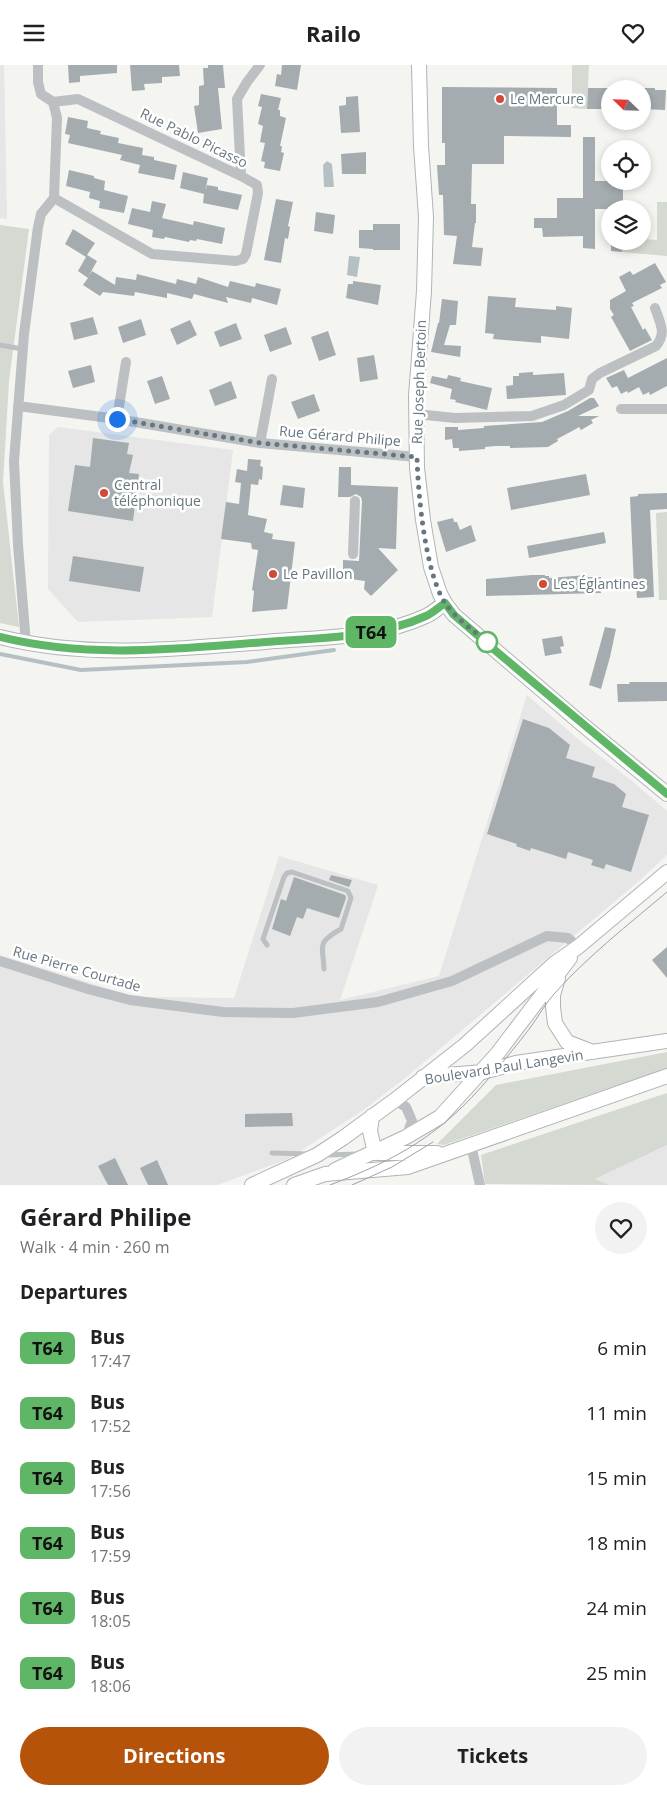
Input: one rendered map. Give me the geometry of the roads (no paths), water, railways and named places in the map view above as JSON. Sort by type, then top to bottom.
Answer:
[{"type":"street","points":[[26,644],[18,545],[14,461],[22,349],[28,297],[41,214],[54,198],[57,118],[53,102],[41,94],[38,82],[38,65]]},
{"type":"street","points":[[241,176],[237,99],[260,65]]},
{"type":"street","name":"Rue Joseph Bertoin","points":[[419,65],[421,146],[426,217],[424,291],[418,355],[417,457],[426,541],[437,584],[445,603],[454,615],[667,794]]},
{"type":"street","name":"Rue Pablo Picasso","points":[[53,102],[78,99],[241,176],[257,185],[258,193],[246,254],[243,259],[236,261],[152,254],[54,198]]},
{"type":"street","points":[[416,414],[455,418],[532,416],[564,405],[589,390],[592,379],[600,373],[656,345],[662,339],[664,334],[655,307]]},
{"type":"street","points":[[117,419],[126,361]]},
{"type":"street","name":"Rue Gérard Philipe","points":[[260,443],[272,379]]},
{"type":"street","name":"Rue Gérard Philipe","points":[[18,406],[117,419],[260,443],[417,457]]},
{"type":"street","points":[[621,409],[667,409]]},
{"type":"street","points":[[353,554],[355,501]]},
{"type":"street","points":[[0,637],[26,644],[61,649],[130,652],[379,631],[427,616],[445,603]]},
{"type":"street","name":"Rue Joseph Bertoin","points":[[650,781],[667,788]]},
{"type":"street","points":[[423,1077],[465,1045],[554,963],[578,947],[667,872]]},
{"type":"street","name":"Rue Pierre Courtade","points":[[0,961],[88,989],[130,1000],[223,1012],[293,1013],[378,1002],[452,981],[547,936],[568,938],[578,947]]},
{"type":"street","points":[[294,1185],[375,1153],[440,1117],[483,1071],[578,947]]},
{"type":"street","points":[[560,971],[553,995],[554,1023],[567,1042],[593,1052]]},
{"type":"street","name":"Boulevard Paul Langevin","points":[[252,1185],[317,1155],[395,1100],[423,1077],[483,1071],[516,1063],[667,1041]]},
{"type":"street","points":[[325,1174],[408,1167],[667,1076]]},
{"type":"street","points":[[395,1100],[406,1107],[412,1121],[406,1137]]},
{"type":"street","points":[[372,1116],[370,1131],[375,1153]]},
{"type":"street","points":[[471,1145],[480,1185]]},
{"type":"street","points":[[375,1153],[445,1153]]},
{"type":"lane","points":[[0,345],[22,349]]},
{"type":"lane","points":[[267,945],[263,939],[287,873],[292,872],[348,891],[351,898],[340,929],[327,937],[322,943],[321,951],[324,969]]},
{"type":"lane","points":[[272,1153],[317,1155],[375,1153]]},
{"type":"waterway","points":[[0,654],[81,670],[247,662],[334,650]]},
{"type":"tram line","points":[[330,1185],[398,1154],[436,1130],[454,1115],[505,1060],[551,998],[567,980],[609,941],[667,892]]},
{"type":"tram line","points":[[352,1185],[392,1167],[433,1142]]},
{"type":"place","name":"Le Mercure","points":[[500,99]]},
{"type":"place","name":"Central téléphonique","points":[[104,493]]},
{"type":"place","name":"Le Pavillon","points":[[273,574]]},
{"type":"place","name":"Les Églantines","points":[[543,584]]}]
